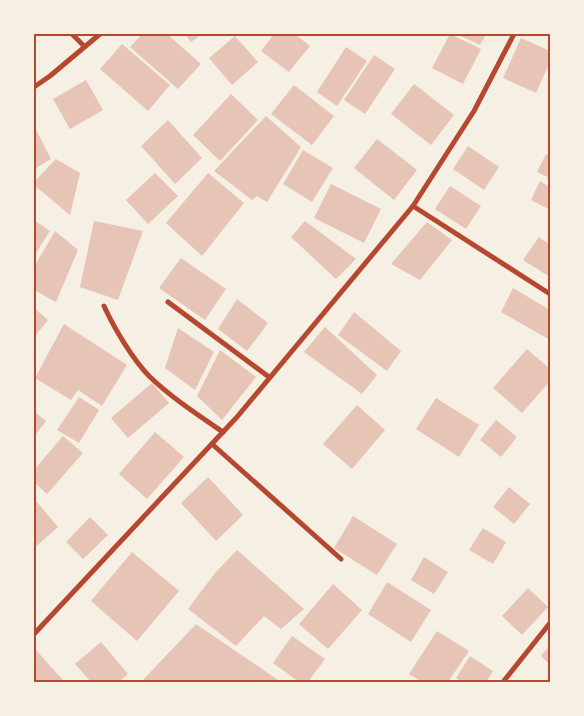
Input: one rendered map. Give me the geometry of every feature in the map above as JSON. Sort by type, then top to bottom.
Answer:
[{"type":"street","points":[[72,34],[84,46]]},
{"type":"street","points":[[34,87],[100,34]]},
{"type":"street","points":[[34,634],[223,432],[413,206],[474,111],[514,34]]},
{"type":"street","points":[[413,206],[550,294]]},
{"type":"street","points":[[168,302],[269,377]]},
{"type":"street","points":[[104,306],[115,329],[148,375],[169,393],[223,432]]},
{"type":"street","points":[[212,444],[340,559]]},
{"type":"street","points":[[503,682],[550,623]]},
{"type":"building","points":[[142,34],[167,34],[201,64],[178,89],[130,47]]},
{"type":"building","points":[[185,34],[202,34],[191,42]]},
{"type":"building","points":[[274,34],[295,34],[310,46],[289,72],[261,51]]},
{"type":"building","points":[[450,34],[481,49],[463,84],[432,68]]},
{"type":"building","points":[[457,34],[486,34],[480,45]]},
{"type":"building","points":[[235,36],[258,62],[232,85],[209,58]]},
{"type":"building","points":[[521,38],[550,51],[550,62],[536,93],[503,78]]},
{"type":"building","points":[[122,44],[170,85],[148,111],[100,69]]},
{"type":"building","points":[[346,47],[367,61],[337,106],[317,92]]},
{"type":"building","points":[[374,55],[395,69],[365,114],[344,100]]},
{"type":"building","points":[[86,80],[103,110],[70,129],[53,99]]},
{"type":"building","points":[[414,84],[454,115],[431,145],[391,114]]},
{"type":"building","points":[[294,85],[334,116],[312,145],[271,114]]},
{"type":"building","points":[[231,94],[258,120],[220,161],[193,135]]},
{"type":"building","points":[[266,116],[301,147],[267,202],[257,196],[252,200],[214,171]]},
{"type":"building","points":[[168,120],[202,158],[175,184],[141,146]]},
{"type":"building","points":[[34,126],[51,159],[36,168],[34,163]]},
{"type":"building","points":[[377,139],[417,170],[394,200],[354,168]]},
{"type":"building","points":[[468,146],[499,167],[484,190],[453,169]]},
{"type":"building","points":[[303,150],[333,168],[312,202],[283,184]]},
{"type":"building","points":[[546,154],[550,156],[550,178],[537,172]]},
{"type":"building","points":[[56,159],[80,173],[70,215],[34,185],[34,182]]},
{"type":"building","points":[[155,173],[178,196],[148,224],[126,200]]},
{"type":"building","points":[[208,173],[244,203],[202,256],[166,223]]},
{"type":"building","points":[[540,181],[550,187],[550,210],[531,200]]},
{"type":"building","points":[[331,184],[381,209],[364,243],[314,218]]},
{"type":"building","points":[[450,186],[481,206],[466,229],[435,209]]},
{"type":"building","points":[[34,220],[50,231],[34,256]]},
{"type":"building","points":[[94,221],[143,231],[118,300],[80,287]]},
{"type":"building","points":[[305,221],[356,259],[336,279],[291,237]]},
{"type":"building","points":[[427,222],[452,240],[420,280],[391,264]]},
{"type":"building","points":[[55,231],[78,250],[56,302],[34,290],[34,267]]},
{"type":"building","points":[[539,237],[550,245],[550,277],[523,260]]},
{"type":"building","points":[[181,258],[226,289],[205,320],[159,288]]},
{"type":"building","points":[[513,288],[550,310],[550,340],[501,312]]},
{"type":"building","points":[[237,299],[268,323],[247,351],[218,329]]},
{"type":"building","points":[[34,308],[48,320],[34,337]]},
{"type":"building","points":[[354,312],[401,351],[387,371],[338,335]]},
{"type":"building","points":[[64,324],[127,365],[102,406],[78,390],[71,400],[35,378]]},
{"type":"building","points":[[325,327],[377,375],[362,394],[304,352]]},
{"type":"building","points":[[178,328],[214,352],[195,390],[165,368]]},
{"type":"building","points":[[527,349],[550,369],[550,381],[522,413],[493,388]]},
{"type":"building","points":[[220,350],[256,377],[222,420],[197,396]]},
{"type":"building","points":[[152,383],[169,403],[128,438],[111,418]]},
{"type":"building","points":[[79,397],[99,410],[79,443],[57,430]]},
{"type":"building","points":[[436,398],[479,425],[459,457],[416,429]]},
{"type":"building","points":[[357,405],[385,430],[352,469],[323,444]]},
{"type":"building","points":[[34,411],[46,421],[34,437]]},
{"type":"building","points":[[496,420],[517,437],[501,457],[480,440]]},
{"type":"building","points":[[155,432],[184,457],[147,499],[119,474]]},
{"type":"building","points":[[63,436],[83,453],[47,494],[34,482],[34,470]]},
{"type":"building","points":[[208,477],[243,515],[216,541],[181,503]]},
{"type":"building","points":[[509,487],[530,504],[514,524],[493,507]]},
{"type":"building","points":[[36,501],[58,527],[34,548],[34,503]]},
{"type":"building","points":[[353,516],[397,544],[377,575],[334,548]]},
{"type":"building","points":[[90,517],[108,535],[83,559],[66,542]]},
{"type":"building","points":[[483,528],[506,542],[493,564],[469,550]]},
{"type":"building","points":[[237,550],[304,609],[281,629],[264,616],[236,646],[188,609],[215,573]]},
{"type":"building","points":[[132,552],[179,591],[137,641],[91,601]]},
{"type":"building","points":[[424,557],[448,572],[434,594],[411,580]]},
{"type":"building","points":[[387,582],[431,610],[411,642],[368,614]]},
{"type":"building","points":[[333,584],[362,610],[328,649],[299,624]]},
{"type":"building","points":[[528,588],[548,607],[522,635],[502,616]]},
{"type":"building","points":[[196,624],[281,682],[141,682]]},
{"type":"building","points":[[437,631],[469,651],[448,682],[422,682],[409,674]]},
{"type":"building","points":[[292,636],[325,659],[308,682],[299,682],[273,663]]},
{"type":"building","points":[[101,642],[128,674],[119,682],[91,682],[75,664]]},
{"type":"building","points":[[550,645],[550,665],[541,656]]},
{"type":"building","points":[[35,649],[63,680],[60,682],[34,682]]},
{"type":"building","points":[[470,656],[493,671],[486,682],[463,682],[456,678]]}]
